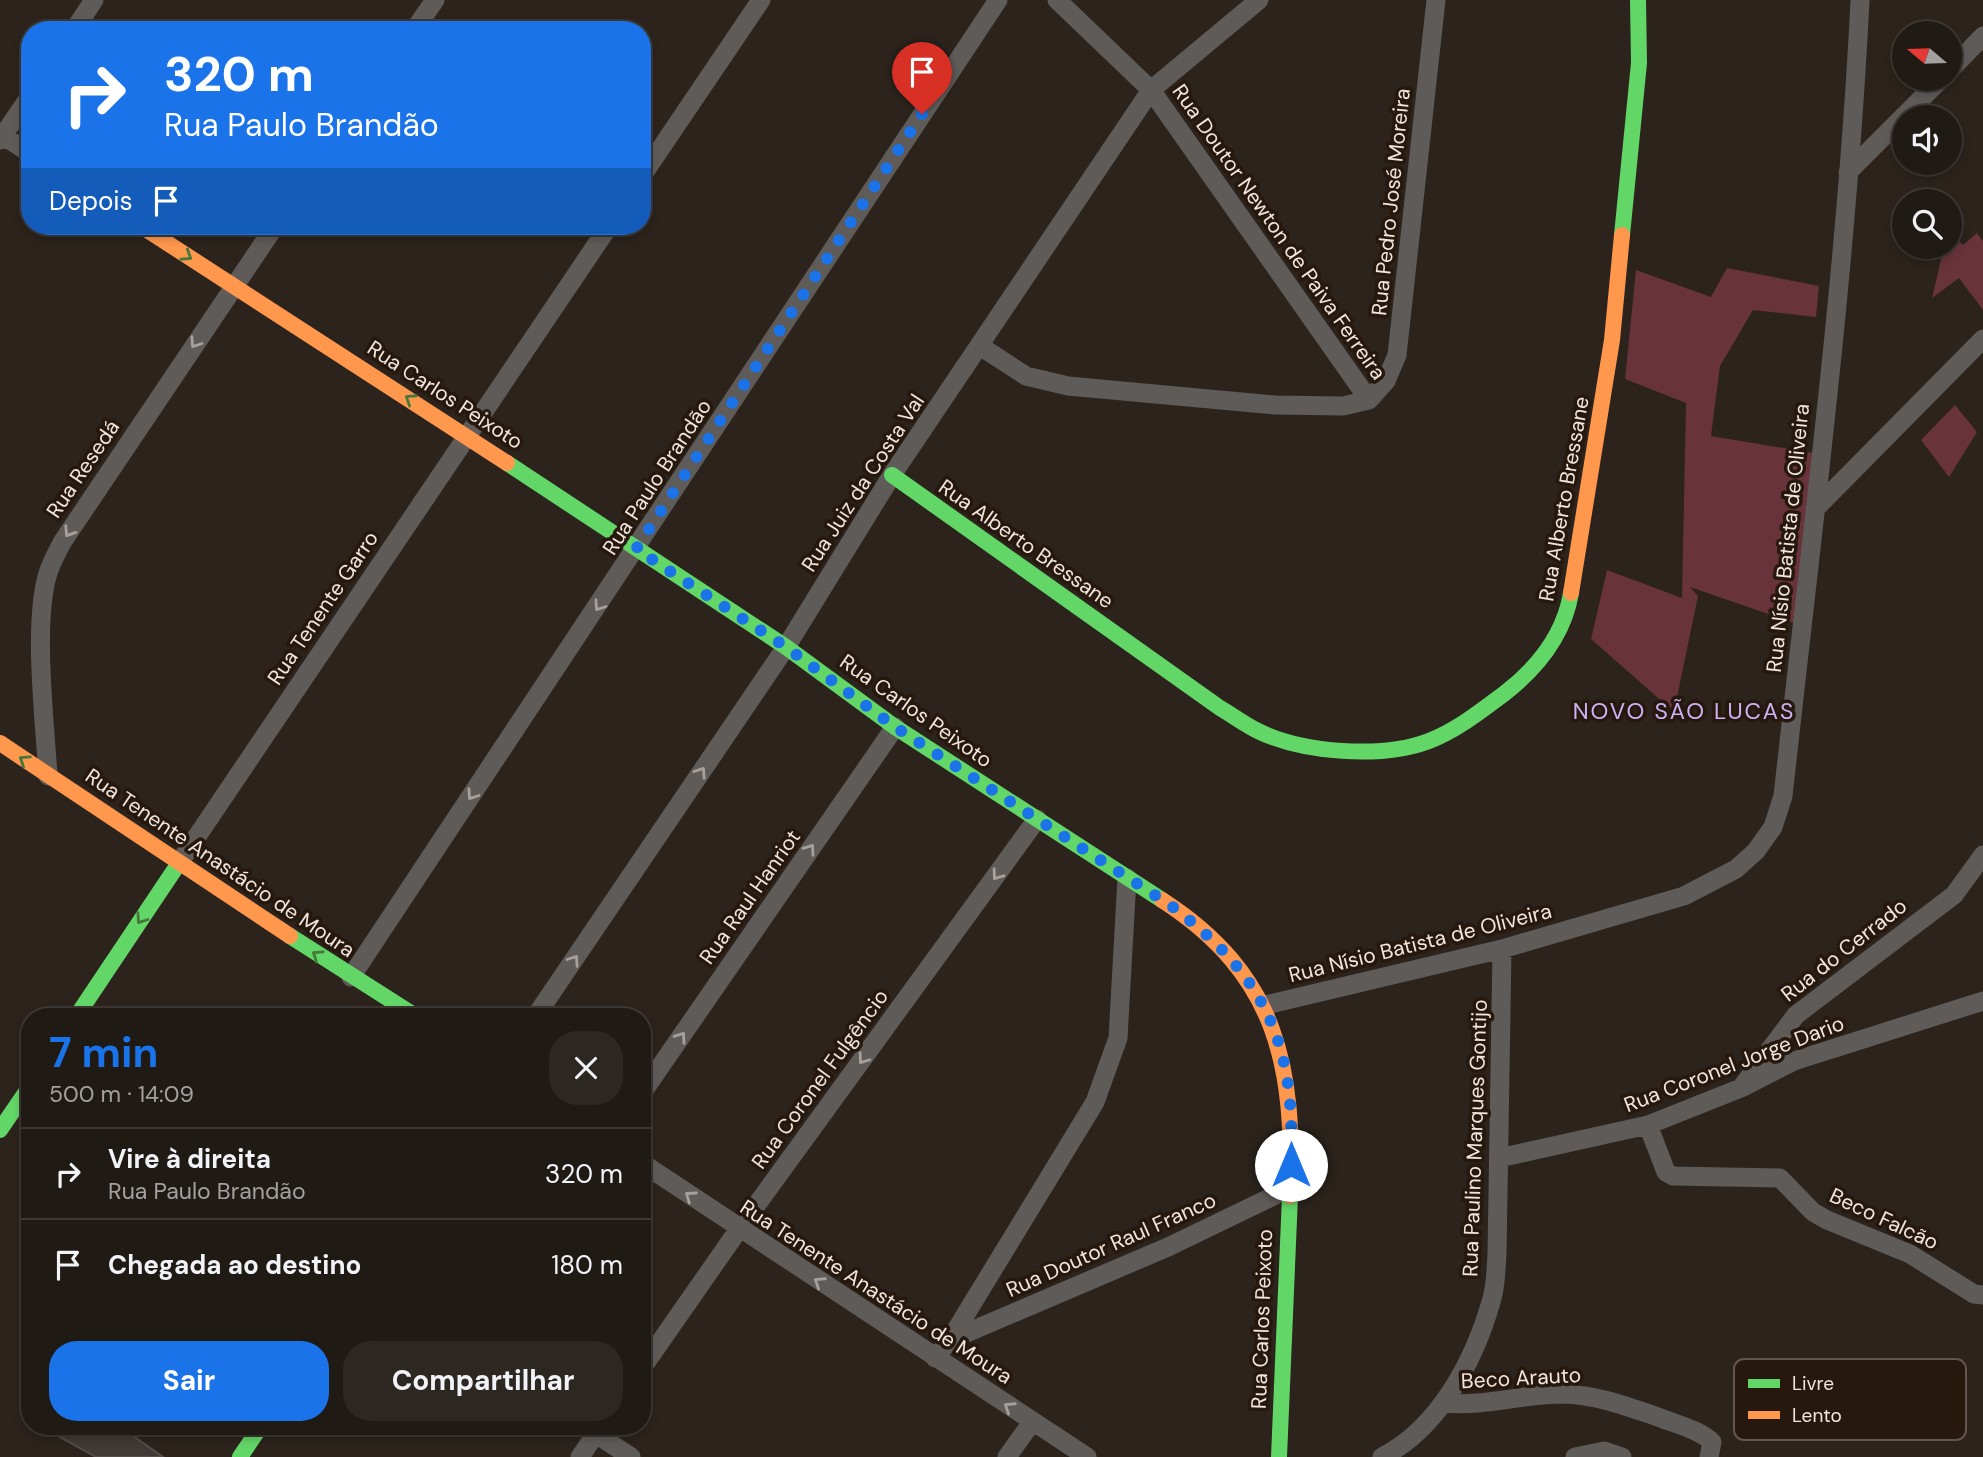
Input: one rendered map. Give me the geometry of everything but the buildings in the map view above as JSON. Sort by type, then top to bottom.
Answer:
[{"type":"street","points":[[80,21],[94,0]]},
{"type":"street","points":[[420,21],[435,0]]},
{"type":"street","points":[[651,163],[761,0]]},
{"type":"street","name":"Rua Paulo Brandão","points":[[351,977],[998,0]]},
{"type":"street","name":"Rua Doutor Newton de Paiva Ferreira","points":[[1057,0],[1151,90],[1369,400]]},
{"type":"street","name":"Rua Juiz da Costa Val","points":[[541,1008],[786,647],[892,475],[1151,90],[1259,0]]},
{"type":"street","name":"Rua Pedro José Moreira","points":[[1369,400],[1386,382],[1397,355],[1436,0]]},
{"type":"street","name":"Rua Alberto Bressane","points":[[892,475],[1220,708],[1258,731],[1299,745],[1346,751],[1383,750],[1427,743],[1467,722],[1530,673],[1553,642],[1569,604],[1612,340],[1639,63],[1638,0]]},
{"type":"street","name":"Rua Nísio Batista de Oliveira","points":[[1266,1005],[1502,949],[1685,896],[1736,869],[1756,851],[1773,827],[1783,796],[1815,509],[1848,172],[1860,0]]},
{"type":"street","points":[[1962,58],[1983,36]]},
{"type":"street","points":[[1848,172],[1929,91]]},
{"type":"street","points":[[21,109],[1,137],[21,148]]},
{"type":"street","name":"Rua Carlos Peixoto","points":[[155,235],[467,436],[786,647],[895,727],[1207,933],[1240,968],[1266,1005],[1290,1095],[1290,1188],[1279,1457]]},
{"type":"street","name":"Rua Resedá","points":[[48,776],[42,680],[43,606],[48,572],[63,541],[269,235]]},
{"type":"street","name":"Rua Tenente Garro","points":[[82,1008],[603,235]]},
{"type":"street","points":[[1815,509],[1983,339]]},
{"type":"street","points":[[979,346],[1026,376],[1068,386],[1275,405],[1343,406],[1369,400]]},
{"type":"street","name":"Rua Raul Hanriot","points":[[651,1080],[895,727]]},
{"type":"street","name":"Rua Tenente Anastácio de Moura","points":[[0,743],[351,977],[402,1008]]},
{"type":"street","name":"Rua Coronel Fulgêncio","points":[[651,1355],[739,1229],[1037,820]]},
{"type":"street","name":"Rua do Cerrado","points":[[1741,1088],[1796,1015],[1954,895],[1983,855]]},
{"type":"street","points":[[935,1358],[950,1340],[1095,1102],[1108,1071],[1118,1038],[1127,878]]},
{"type":"street","name":"Rua Paulino Marques Gontijo","points":[[1382,1457],[1428,1423],[1444,1403],[1477,1340],[1492,1300],[1497,1254],[1502,949]]},
{"type":"street","name":"Rua Coronel Jorge Dario","points":[[1499,1158],[1648,1125],[1741,1088],[1794,1061],[1983,1001]]},
{"type":"street","points":[[0,1130],[21,1099]]},
{"type":"street","name":"Beco Falcão","points":[[1648,1125],[1666,1172],[1673,1176],[1773,1176],[1786,1180],[1813,1212],[1910,1254],[1974,1294],[1983,1295]]},
{"type":"street","name":"Rua Tenente Anastácio de Moura","points":[[651,1169],[1087,1457]]},
{"type":"street","name":"Rua Doutor Raul Franco","points":[[950,1340],[1168,1247],[1290,1188]]},
{"type":"street","name":"Beco Arauto","points":[[1444,1403],[1462,1405],[1562,1394],[1603,1397],[1686,1427],[1709,1439],[1710,1452]]},
{"type":"street","points":[[1007,1457],[1032,1422]]},
{"type":"street","points":[[240,1457],[255,1435]]},
{"type":"street","points":[[580,1457],[595,1435]]},
{"type":"street","points":[[605,1435],[631,1457]]},
{"type":"street","points":[[1575,1457],[1604,1451],[1622,1457]]},
{"type":"shaded area","points":[[1977,233],[1983,241],[1983,310],[1959,278],[1932,298],[1941,259],[1962,259],[1963,245]]},
{"type":"shaded area","points":[[1727,268],[1819,286],[1816,317],[1753,310],[1720,366],[1711,436],[1814,453],[1797,624],[1690,587],[1698,596],[1674,712],[1591,639],[1607,570],[1682,598],[1686,403],[1625,379],[1636,270],[1711,297]]},
{"type":"shaded area","points":[[1955,405],[1977,432],[1949,477],[1921,440]]},
{"type":"traffic: fast","points":[[1622,235],[1639,63],[1638,0]]},
{"type":"traffic: fast","points":[[507,463],[786,647],[895,727],[1162,900]]},
{"type":"traffic: fast","points":[[892,475],[1220,708],[1274,738],[1318,748],[1365,751],[1410,747],[1439,737],[1459,726],[1528,673],[1555,637],[1571,593]]},
{"type":"traffic: fast","points":[[82,1008],[179,863]]},
{"type":"traffic: fast","points":[[290,936],[403,1008]]},
{"type":"traffic: fast","points":[[0,1130],[21,1099]]},
{"type":"traffic: fast","points":[[1279,1457],[1290,1196]]},
{"type":"traffic: fast","points":[[240,1457],[255,1435]]},
{"type":"traffic: slow","points":[[155,235],[507,463]]},
{"type":"traffic: slow","points":[[1571,593],[1612,340],[1622,235]]},
{"type":"traffic: slow","points":[[0,743],[290,936]]},
{"type":"traffic: slow","points":[[1162,900],[1201,929],[1232,960],[1255,993],[1271,1028],[1282,1065],[1288,1106],[1290,1196]]},
{"type":"district","name":"NOVO SÃO LUCAS","points":[[1684,711]]},
{"type":"route","points":[[922,114],[636,549],[786,647],[895,727],[1170,905],[1207,933],[1240,968],[1266,1005],[1290,1095],[1291,1165]]}]
